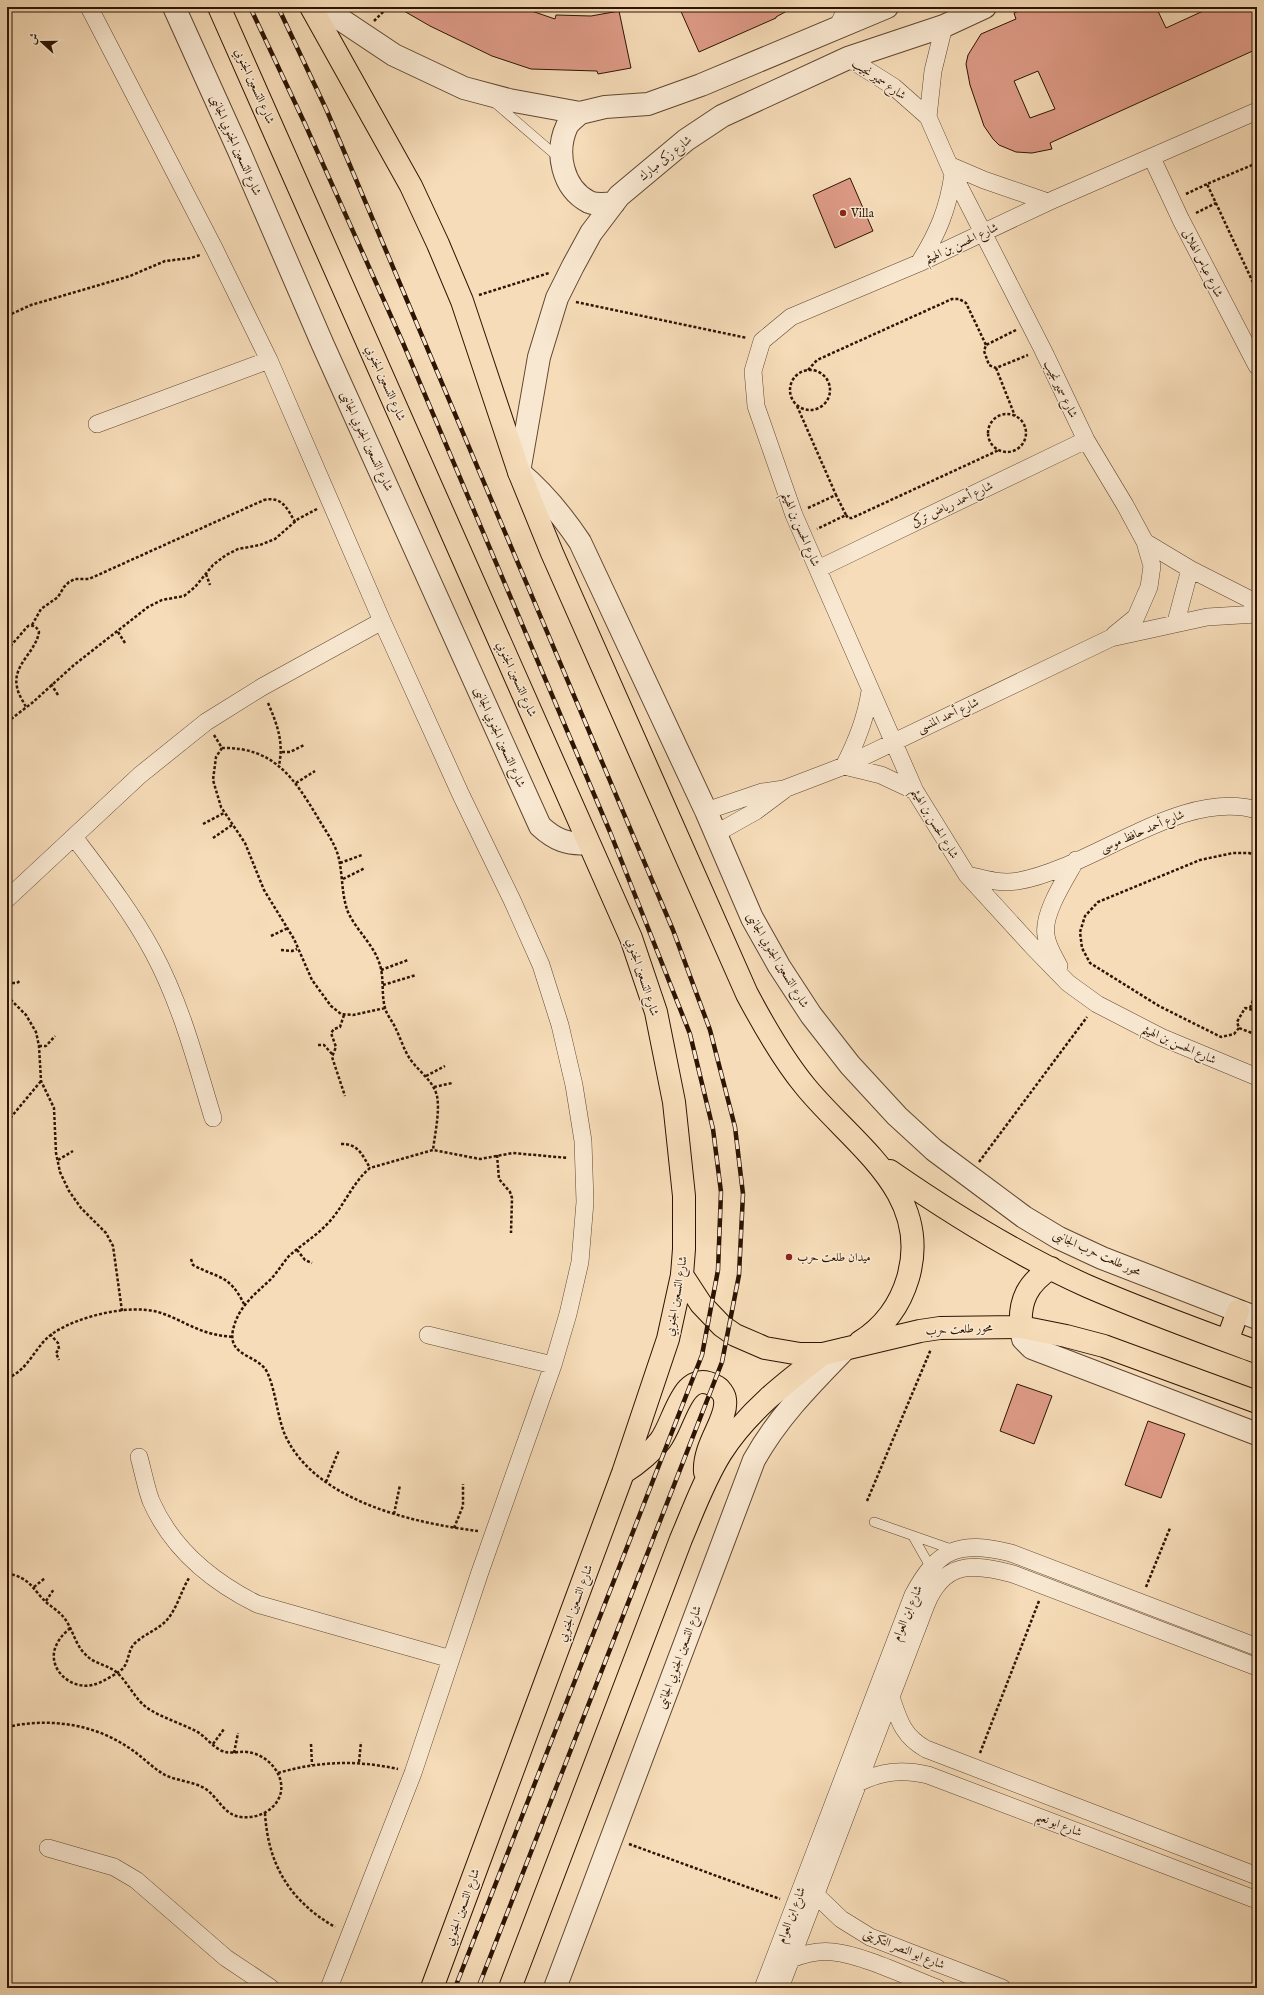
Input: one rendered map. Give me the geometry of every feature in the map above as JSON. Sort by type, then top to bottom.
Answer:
[{"type":"main road","name":"شارع التسعين الجنوبي","points":[[219,7],[537,722],[588,843],[631,938],[645,976],[664,1048],[677,1129],[684,1196],[684,1249],[682,1275],[668,1339],[623,1473],[432,1988]]},
{"type":"main road","points":[[311,7],[411,186],[438,244],[462,301],[519,472],[575,606],[716,926],[758,1015],[784,1058],[804,1085],[823,1108],[874,1160],[895,1186],[905,1206],[913,1239],[913,1255],[905,1288],[898,1303],[878,1329],[850,1347]]},
{"type":"main road","points":[[874,1160],[930,1199],[966,1221],[1051,1268],[1115,1297],[1257,1352]]},
{"type":"main road","points":[[1021,1327],[1020,1313],[1023,1299],[1034,1281],[1051,1268]]},
{"type":"main road","name":"محور طلعت حرب","points":[[682,1275],[711,1315],[735,1335],[765,1348],[782,1353],[823,1354],[940,1328],[1021,1327],[1066,1336],[1104,1346],[1257,1402]]},
{"type":"main road","points":[[1227,1341],[1247,1315]]},
{"type":"main road","points":[[510,1988],[681,1539],[706,1482],[720,1454],[757,1408],[823,1354]]},
{"type":"main road","points":[[623,1473],[641,1460],[660,1441],[669,1426],[684,1392],[694,1383],[708,1381],[720,1388],[725,1400],[723,1414],[707,1451],[704,1470],[706,1482]]},
{"type":"street","points":[[89,7],[214,248],[269,360],[382,621],[461,795],[512,900],[541,965],[560,1025],[574,1085],[583,1141],[585,1202],[580,1262],[568,1314],[553,1365],[413,1772],[329,1988]]},
{"type":"street","name":"شارع التسعين الجنوبي الجانبى","points":[[174,7],[239,151],[323,345],[540,826],[551,836],[563,842],[575,844],[588,843]]},
{"type":"street","points":[[322,7],[401,58],[464,88],[531,105],[580,113],[605,107],[648,104],[701,85],[836,30],[887,7]]},
{"type":"street","points":[[836,30],[847,7]]},
{"type":"street","name":"شارع زكى مبارك","points":[[519,472],[539,357],[557,298],[591,233],[619,196],[686,140],[722,116],[848,58],[944,26],[985,7]]},
{"type":"street","name":"شارع سمير نجيب","points":[[928,117],[933,71],[944,26]]},
{"type":"street","name":"شارع سمير نجيب","points":[[848,58],[894,87],[928,117],[951,170],[1043,350],[1086,440],[1125,505],[1145,542]]},
{"type":"street","name":"شارع الحسن بن الهيثم","points":[[1257,111],[1048,202],[919,262],[791,317],[762,341],[753,371],[756,406],[802,536],[818,569],[914,791],[967,875],[1068,983],[1097,1004],[1160,1037],[1257,1077]]},
{"type":"street","points":[[580,113],[568,125],[562,141],[561,159],[566,176],[576,191],[590,202],[614,203]]},
{"type":"street","name":"شارع عباس الهلالى","points":[[1152,158],[1181,220],[1257,366]]},
{"type":"street","points":[[919,262],[932,242],[942,221],[949,198],[951,170],[1048,202]]},
{"type":"street","points":[[97,424],[269,360]]},
{"type":"street","name":"شارع أحمد رياض تركى","points":[[818,569],[1086,440]]},
{"type":"street","name":"شارع التسعين الجنوبي الجانبى","points":[[519,472],[544,493],[563,516],[580,542],[706,811],[752,918],[779,966],[811,1015],[850,1065],[897,1116]]},
{"type":"street","points":[[1145,542],[1190,569],[1257,603]]},
{"type":"street","name":"شارع أحمد المنسى","points":[[1111,638],[1136,617],[1149,588],[1152,566],[1145,542]]},
{"type":"street","points":[[1176,622],[1190,569]]},
{"type":"street","name":"شارع أحمد المنسى","points":[[715,834],[756,811],[784,790],[844,766],[893,740],[1111,638],[1176,622],[1207,617],[1257,614]]},
{"type":"street","points":[[7,899],[140,775],[206,722],[262,687],[382,621]]},
{"type":"street","points":[[870,691],[866,714],[844,766],[880,775],[914,791]]},
{"type":"street","name":"شارع أحمد المنسى","points":[[706,811],[762,792],[784,790]]},
{"type":"street","name":"شارع أحمد حافظ موسى","points":[[967,875],[997,882],[1017,881],[1045,874],[1188,811],[1218,806],[1245,806],[1257,810]]},
{"type":"street","points":[[74,837],[132,917],[153,952],[171,989],[186,1028],[213,1118]]},
{"type":"street","points":[[1068,983],[1049,947],[1045,933],[1048,916],[1056,896],[1076,860]]},
{"type":"street","name":"محور طلعت حرب الجانبى","points":[[897,1116],[934,1150],[1024,1217],[1059,1238],[1102,1258],[1247,1315]]},
{"type":"street","points":[[1021,1327],[1024,1338],[1032,1348],[1257,1434]]},
{"type":"street","points":[[428,1335],[553,1365]]},
{"type":"street","name":"شارع التسعين الجنوبي الجانبى","points":[[554,1988],[754,1460],[765,1441],[790,1406],[850,1347]]},
{"type":"street","points":[[140,1457],[151,1500],[179,1546],[197,1565],[235,1593],[257,1604],[451,1659]]},
{"type":"street","name":"شارع ابن العوام","points":[[780,1988],[791,1960],[804,1896],[913,1595],[923,1577],[937,1560],[954,1550],[974,1546],[1003,1551],[1257,1647]]},
{"type":"street","name":"شارع ابن العوام","points":[[763,1988],[804,1896],[858,1783],[929,1598],[941,1580],[954,1572],[968,1568],[984,1567],[1045,1586],[1257,1667]]},
{"type":"street","points":[[1123,1616],[1135,1601]]},
{"type":"street","name":"شارع ابو نعيم","points":[[891,1697],[900,1725],[916,1744],[926,1749],[1257,1876]]},
{"type":"street","name":"شارع ابو نعيم","points":[[858,1783],[874,1775],[893,1771],[912,1771],[928,1775],[1257,1900]]},
{"type":"street","points":[[48,1848],[114,1867],[136,1880],[226,1958],[271,1988]]},
{"type":"street","name":"شارع ابو النصر التكريتى","points":[[804,1896],[870,1937],[1002,1988]]},
{"type":"street","name":"شارع ابو النصر التكريتى","points":[[791,1960],[804,1954],[833,1952],[858,1958],[938,1988]]},
{"type":"lane","points":[[484,94],[561,159]]},
{"type":"lane","points":[[874,1522],[914,1538],[954,1550]]},
{"type":"lane","points":[[914,1538],[931,1568]]},
{"type":"path","points":[[1172,200],[1257,162]]},
{"type":"path","points":[[1207,184],[1257,291]]},
{"type":"path","points":[[1181,220],[1216,203]]},
{"type":"path","points":[[7,316],[31,305],[130,276],[165,261],[192,258],[214,248]]},
{"type":"path","points":[[462,301],[573,266]]},
{"type":"path","points":[[557,298],[762,341]]},
{"type":"path","points":[[808,370],[817,360],[952,300],[959,300],[966,303],[986,345],[984,351],[989,365],[996,368],[1043,350]]},
{"type":"path","points":[[986,345],[1029,324]]},
{"type":"path","points":[[996,368],[1015,416]]},
{"type":"path","points":[[796,405],[811,410],[818,408],[824,403],[828,396],[829,388],[823,375],[816,371],[808,370],[801,372],[791,383],[790,391],[792,398],[836,495],[848,518],[852,518],[999,450]]},
{"type":"path","points":[[1001,415],[1015,416],[1021,420],[1025,426],[1026,434],[1024,441],[1020,447],[1013,451],[1006,452],[999,450],[993,446],[990,439],[988,432],[990,425],[994,419],[1001,415]]},
{"type":"path","points":[[794,515],[836,495]]},
{"type":"path","points":[[7,650],[21,632],[28,626],[32,625],[41,609],[58,597],[64,587],[75,579],[89,579],[264,500],[272,498],[279,500],[285,505],[295,522]]},
{"type":"path","points":[[7,722],[26,708],[51,684],[148,607],[162,600],[184,596],[195,587],[213,564],[226,555],[238,549],[260,545],[274,539],[295,522],[330,502]]},
{"type":"path","points":[[802,536],[846,514]]},
{"type":"path","points":[[206,574],[210,585]]},
{"type":"path","points":[[26,708],[16,686],[17,673],[23,661],[36,644],[38,637],[39,632],[37,628],[32,625]]},
{"type":"path","points":[[118,632],[125,643]]},
{"type":"path","points":[[51,684],[58,695]]},
{"type":"path","points":[[262,687],[278,726],[281,739],[282,752],[279,766]]},
{"type":"path","points":[[206,722],[222,748]]},
{"type":"path","points":[[282,752],[290,752],[304,745]]},
{"type":"path","points":[[222,748],[236,748],[252,751],[266,757],[279,766],[296,783],[333,845],[340,863],[347,909],[353,922],[377,955],[381,970],[385,1008],[409,1058],[434,1087],[438,1102],[433,1150]]},
{"type":"path","points":[[222,748],[216,757],[213,780],[215,792],[224,813],[245,842],[264,890],[288,928],[312,980],[320,993],[331,1006],[344,1015],[353,1015],[385,1008]]},
{"type":"path","points":[[296,783],[315,771]]},
{"type":"path","points":[[203,824],[224,813]]},
{"type":"path","points":[[213,838],[232,825]]},
{"type":"path","points":[[1239,1028],[1234,1034],[1221,1037],[1159,1006],[1090,963],[1082,948],[1080,932],[1085,916],[1098,902],[1200,860],[1233,853],[1250,853],[1257,856]]},
{"type":"path","points":[[340,863],[362,855]]},
{"type":"path","points":[[343,878],[365,868]]},
{"type":"path","points":[[271,936],[288,928]]},
{"type":"path","points":[[280,950],[292,951],[298,949]]},
{"type":"path","points":[[381,970],[408,960]]},
{"type":"path","points":[[383,985],[416,975]]},
{"type":"path","points":[[7,983],[17,983],[21,980]]},
{"type":"path","points":[[1250,1008],[1257,990]]},
{"type":"path","points":[[7,996],[26,1015],[36,1032],[39,1046],[41,1081],[54,1108],[60,1172],[69,1191],[81,1208],[106,1233],[113,1246],[122,1311]]},
{"type":"path","points":[[969,1176],[1097,1004]]},
{"type":"path","points":[[1239,1028],[1237,1022],[1242,1009],[1250,1008],[1257,1011]]},
{"type":"path","points":[[332,1054],[336,1047],[332,1031],[340,1026],[344,1015]]},
{"type":"path","points":[[1239,1028],[1257,1035]]},
{"type":"path","points":[[39,1046],[46,1046],[55,1036]]},
{"type":"path","points":[[318,1045],[324,1045],[332,1054],[345,1096]]},
{"type":"path","points":[[426,1076],[445,1066]]},
{"type":"path","points":[[7,1122],[41,1081]]},
{"type":"path","points":[[434,1087],[452,1083]]},
{"type":"path","points":[[341,1144],[354,1146],[359,1150],[370,1168]]},
{"type":"path","points":[[494,1534],[454,1528],[394,1514],[351,1497],[326,1482],[303,1461],[286,1435],[268,1373],[259,1364],[240,1353],[234,1344],[233,1331],[244,1304],[297,1250],[319,1233],[332,1220],[362,1175],[370,1168],[433,1150],[480,1159],[497,1155],[529,1153],[584,1160]]},
{"type":"path","points":[[58,1160],[73,1151]]},
{"type":"path","points":[[497,1155],[499,1179],[510,1192],[512,1198],[511,1232]]},
{"type":"path","points":[[7,1250],[12,1278],[7,1296]]},
{"type":"path","points":[[297,1250],[300,1256],[312,1263]]},
{"type":"path","points":[[191,1260],[193,1265],[224,1278],[237,1291],[244,1304]]},
{"type":"path","points":[[7,1378],[24,1367],[50,1334],[64,1326],[83,1319],[122,1311],[157,1312],[206,1332],[233,1337]]},
{"type":"path","points":[[867,1501],[940,1328]]},
{"type":"path","points":[[50,1334],[58,1343],[59,1349],[56,1353],[59,1360]]},
{"type":"path","points":[[326,1482],[338,1450]]},
{"type":"path","points":[[454,1528],[463,1506],[463,1484]]},
{"type":"path","points":[[394,1514],[400,1485]]},
{"type":"path","points":[[1135,1601],[1170,1528]]},
{"type":"path","points":[[70,1628],[57,1642],[54,1653],[55,1664],[60,1673],[67,1681],[77,1685],[88,1686],[100,1682],[125,1666],[129,1652],[134,1644],[165,1622],[171,1614],[184,1586],[197,1565]]},
{"type":"path","points":[[7,1573],[25,1579],[34,1587],[46,1601],[64,1616],[84,1654],[92,1661],[116,1672],[133,1694],[150,1711],[196,1731],[219,1749],[234,1753],[246,1752],[257,1754],[267,1759],[278,1773],[281,1782],[278,1801],[265,1813],[250,1817],[233,1815],[203,1787],[168,1776],[128,1747],[90,1730],[71,1724],[51,1723],[7,1727]]},
{"type":"path","points":[[34,1587],[45,1578]]},
{"type":"path","points":[[974,1768],[1045,1586]]},
{"type":"path","points":[[46,1601],[54,1589]]},
{"type":"path","points":[[213,1744],[224,1728]]},
{"type":"path","points":[[234,1753],[238,1733]]},
{"type":"path","points":[[359,1762],[361,1742]]},
{"type":"path","points":[[311,1744],[312,1765]]},
{"type":"path","points":[[278,1773],[312,1765],[359,1762],[413,1772]]},
{"type":"path","points":[[265,1813],[269,1844],[273,1859],[288,1886],[308,1909],[321,1919],[350,1935]]},
{"type":"path","points":[[612,1837],[804,1896]]},
{"type":"building","points":[[397,7],[520,7],[555,19],[556,15],[591,16],[619,11],[631,68],[598,74],[597,71],[531,69],[492,56],[430,26]]},
{"type":"building","points":[[679,7],[794,7],[776,18],[699,52]]},
{"type":"building","points":[[1028,7],[1156,7],[1166,28],[1212,7],[1257,7],[1257,49],[1050,143],[1052,149],[1032,153],[1016,152],[999,145],[984,126],[970,85],[966,64],[968,55],[981,34],[1016,19],[1014,13]],"holes":[[[1038,71],[1055,109],[1030,118],[1014,81]]]},
{"type":"building","name":"Villa","points":[[850,178],[873,231],[835,248],[813,195]]},
{"type":"building","points":[[1017,1384],[1052,1396],[1034,1444],[1000,1431]]},
{"type":"building","points":[[1148,1421],[1185,1434],[1161,1498],[1125,1485]]},
{"type":"railway","points":[[250,7],[305,124],[403,343],[610,832],[690,1034],[713,1129],[721,1192],[718,1270],[702,1355],[455,1988]]},
{"type":"railway","points":[[278,7],[327,111],[673,930],[710,1030],[735,1127],[743,1194],[739,1275],[722,1362],[478,1988]]},
{"type":"place","name":"Villa","points":[[843,213]]},
{"type":"place","name":"ميدان طلعت حرب","points":[[789,1257]]}]
